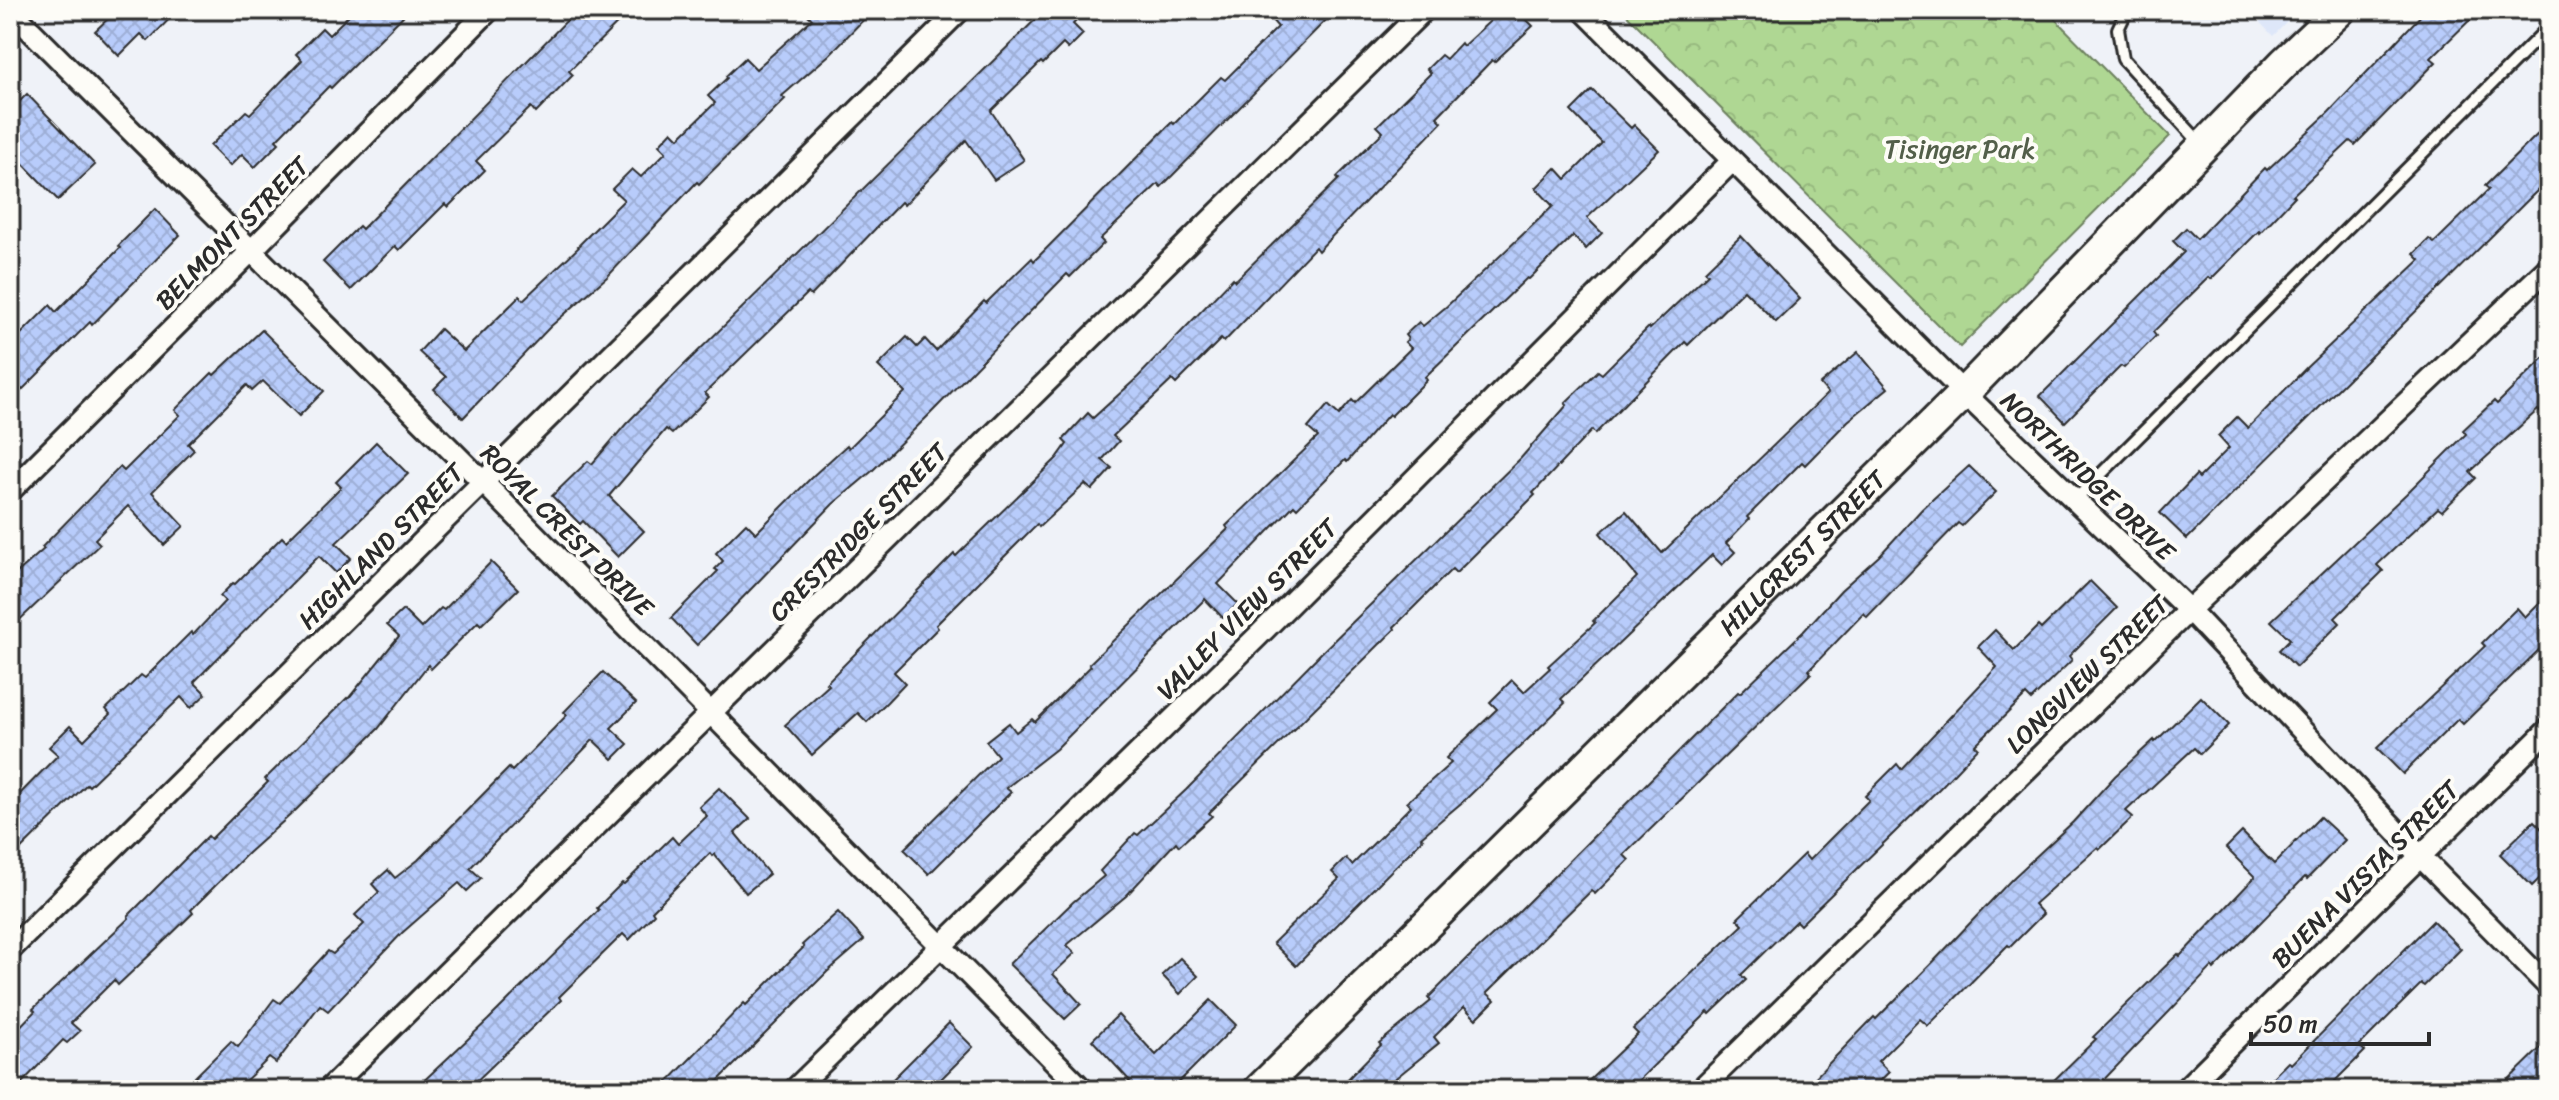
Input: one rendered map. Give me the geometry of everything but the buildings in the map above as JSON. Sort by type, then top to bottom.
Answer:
[{"type":"street","name":"ROYAL CREST DRIVE","points":[[10,10],[483,482],[1083,1090]]},
{"type":"street","name":"BELMONT STREET","points":[[10,491],[489,10]]},
{"type":"street","name":"HIGHLAND STREET","points":[[10,950],[960,10]]},
{"type":"street","name":"CRESTRIDGE STREET","points":[[328,1090],[1424,10]]},
{"type":"street","name":"NORTHRIDGE DRIVE","points":[[1583,10],[1964,393],[2189,610],[2420,856],[2549,987]]},
{"type":"street","name":"HILLCREST STREET","points":[[1259,1090],[1964,393],[2327,17]]},
{"type":"street","name":"VALLEY VIEW STREET","points":[[794,1090],[1258,636],[1732,161]]},
{"type":"street","name":"LONGVIEW STREET","points":[[1700,1090],[2189,610],[2549,267]]},
{"type":"street","name":"BUENA VISTA STREET","points":[[2184,1090],[2549,729]]},
{"type":"lane","points":[[2127,10],[2118,29],[2123,59],[2203,147]]},
{"type":"lane","points":[[2075,500],[2549,27]]},
{"type":"shaded area","points":[[2248,10],[2299,10],[2273,36]]},
{"type":"green space","name":"Tisinger Park","points":[[1622,10],[2060,10],[2053,17],[2170,136],[1960,347]]}]
